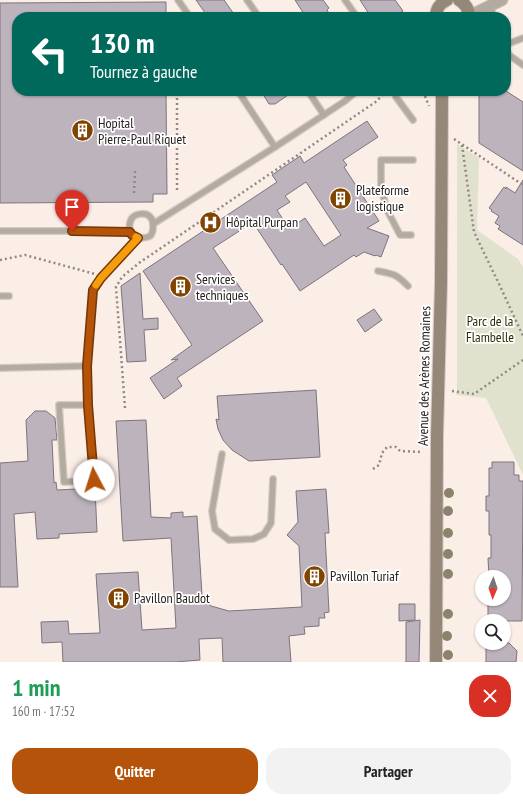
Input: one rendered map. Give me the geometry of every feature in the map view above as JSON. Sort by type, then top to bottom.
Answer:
[{"type":"main road","points":[[437,12],[439,6],[446,0]]},
{"type":"main road","points":[[459,0],[464,3],[468,12]]},
{"type":"main road","name":"Avenue des Arènes Romaines","points":[[436,662],[437,436],[441,283],[442,96]]},
{"type":"street","points":[[477,12],[502,0]]},
{"type":"lane","points":[[178,0],[186,12]]},
{"type":"lane","points":[[247,0],[255,12]]},
{"type":"lane","points":[[345,0],[353,12]]},
{"type":"lane","points":[[491,5],[492,12]]},
{"type":"lane","points":[[511,43],[523,38]]},
{"type":"lane","points":[[511,56],[523,65]]},
{"type":"lane","points":[[241,96],[276,147]]},
{"type":"lane","points":[[311,96],[324,115]]},
{"type":"lane","points":[[153,224],[276,147],[351,96]]},
{"type":"lane","points":[[396,97],[413,120]]},
{"type":"lane","points":[[411,235],[400,235],[386,208],[381,178],[382,160],[413,160]]},
{"type":"lane","points":[[0,231],[130,232],[138,238],[145,238],[150,236],[153,231],[152,218],[148,215],[137,214],[130,222],[130,232]]},
{"type":"lane","points":[[88,405],[59,406],[64,482],[94,480],[88,405],[87,366],[93,290],[101,278],[138,238]]},
{"type":"lane","points":[[378,271],[395,274],[408,286]]},
{"type":"lane","points":[[0,296],[9,296]]},
{"type":"lane","points":[[0,368],[87,366]]},
{"type":"lane","points":[[222,454],[212,511],[215,529],[229,540],[253,539],[264,534],[271,523],[274,479]]},
{"type":"path","points":[[177,96],[177,190]]},
{"type":"path","points":[[125,408],[116,287],[122,277],[138,263],[377,101],[381,96]]},
{"type":"path","points":[[453,139],[523,185]]},
{"type":"path","points":[[462,145],[474,232],[523,336]]},
{"type":"path","points":[[134,193],[135,171]]},
{"type":"path","points":[[0,260],[25,255],[93,273],[116,287]]},
{"type":"path","points":[[452,392],[474,394],[523,360]]},
{"type":"path","points":[[373,469],[379,465],[382,453],[387,447],[396,447],[400,451],[422,452]]},
{"type":"green space","name":"Parc de la Flambelle","points":[[457,144],[479,158],[477,230],[518,259],[523,267],[523,475],[486,398],[456,395]]},
{"type":"building","points":[[196,0],[224,0],[232,12],[204,12]]},
{"type":"building","points":[[295,0],[323,0],[329,8],[327,10],[328,12],[303,12]]},
{"type":"building","points":[[360,0],[395,0],[403,11],[402,12],[368,12]]},
{"type":"building","name":"Hopital Pierre-Paul Riquet","points":[[166,2],[166,12],[12,12],[12,96],[166,96],[167,194],[153,194],[153,202],[0,203],[0,3]]},
{"type":"building","points":[[511,94],[523,102],[523,171],[479,143],[479,96],[511,96]]},
{"type":"building","points":[[264,96],[287,96],[275,104],[269,104]]},
{"type":"building","points":[[367,121],[378,137],[343,160],[347,165],[344,167],[379,221],[367,228],[389,236],[381,257],[364,252],[356,257],[354,255],[300,291],[254,224],[248,228],[247,226],[213,248],[263,321],[177,378],[182,386],[164,399],[150,378],[178,359],[171,360],[192,345],[143,271],[277,182],[272,175],[300,156],[304,163]],"holes":[[[306,182],[341,235],[324,246],[305,218],[289,229],[277,210],[290,202],[285,196]]]},
{"type":"building","points":[[523,180],[523,245],[498,229],[500,226],[495,223],[499,216],[489,208],[504,187],[515,193]]},
{"type":"building","points":[[140,273],[143,319],[158,318],[158,329],[144,330],[146,361],[127,362],[121,286]]},
{"type":"building","points":[[374,309],[382,320],[365,332],[357,320]]},
{"type":"building","points":[[316,390],[320,457],[249,461],[232,450],[223,440],[218,429],[216,419],[219,420],[217,396]]},
{"type":"building","points":[[35,411],[46,411],[55,418],[57,440],[52,440],[54,483],[56,482],[57,490],[95,488],[97,532],[59,534],[59,538],[37,539],[35,512],[14,514],[18,587],[0,587],[0,463],[28,461],[26,420]]},
{"type":"building","points":[[146,420],[151,517],[171,518],[171,513],[183,512],[183,517],[197,516],[202,595],[211,606],[229,611],[302,607],[299,546],[287,535],[298,522],[296,491],[326,489],[329,533],[325,533],[329,612],[324,613],[325,618],[319,618],[319,626],[304,627],[305,634],[289,636],[291,662],[223,662],[222,638],[199,639],[200,660],[175,662],[63,662],[62,642],[42,643],[41,622],[68,621],[69,634],[100,633],[96,574],[138,572],[142,630],[176,628],[171,538],[123,541],[116,421]]},
{"type":"building","points":[[492,462],[514,462],[514,475],[519,475],[519,481],[523,481],[522,621],[511,621],[511,614],[488,614],[488,606],[511,606],[511,570],[489,570],[488,558],[491,558],[491,535],[489,535],[489,511],[486,511],[486,496],[489,496],[489,468],[492,468]]},
{"type":"building","points":[[399,604],[415,604],[415,620],[399,621]]},
{"type":"building","points":[[420,620],[419,662],[406,662],[406,622]]},
{"type":"building","points":[[511,645],[517,651],[516,662],[486,662],[486,650],[511,650]]},
{"type":"slow traffic","points":[[96,285],[138,238],[136,237]]},
{"type":"place","name":"Hopital Pierre-Paul Riquet","points":[[83,131]]},
{"type":"place","name":"Plateforme logistique","points":[[340,198]]},
{"type":"place","name":"Hôpital Purpan","points":[[211,222]]},
{"type":"place","name":"Services techniques","points":[[181,287]]},
{"type":"place","name":"Pavillon Turiaf","points":[[314,576]]},
{"type":"place","name":"Pavillon Baudot","points":[[119,598]]},
{"type":"route","points":[[72,231],[130,232],[138,238],[101,278],[93,290],[87,366],[88,405],[94,480]]}]
